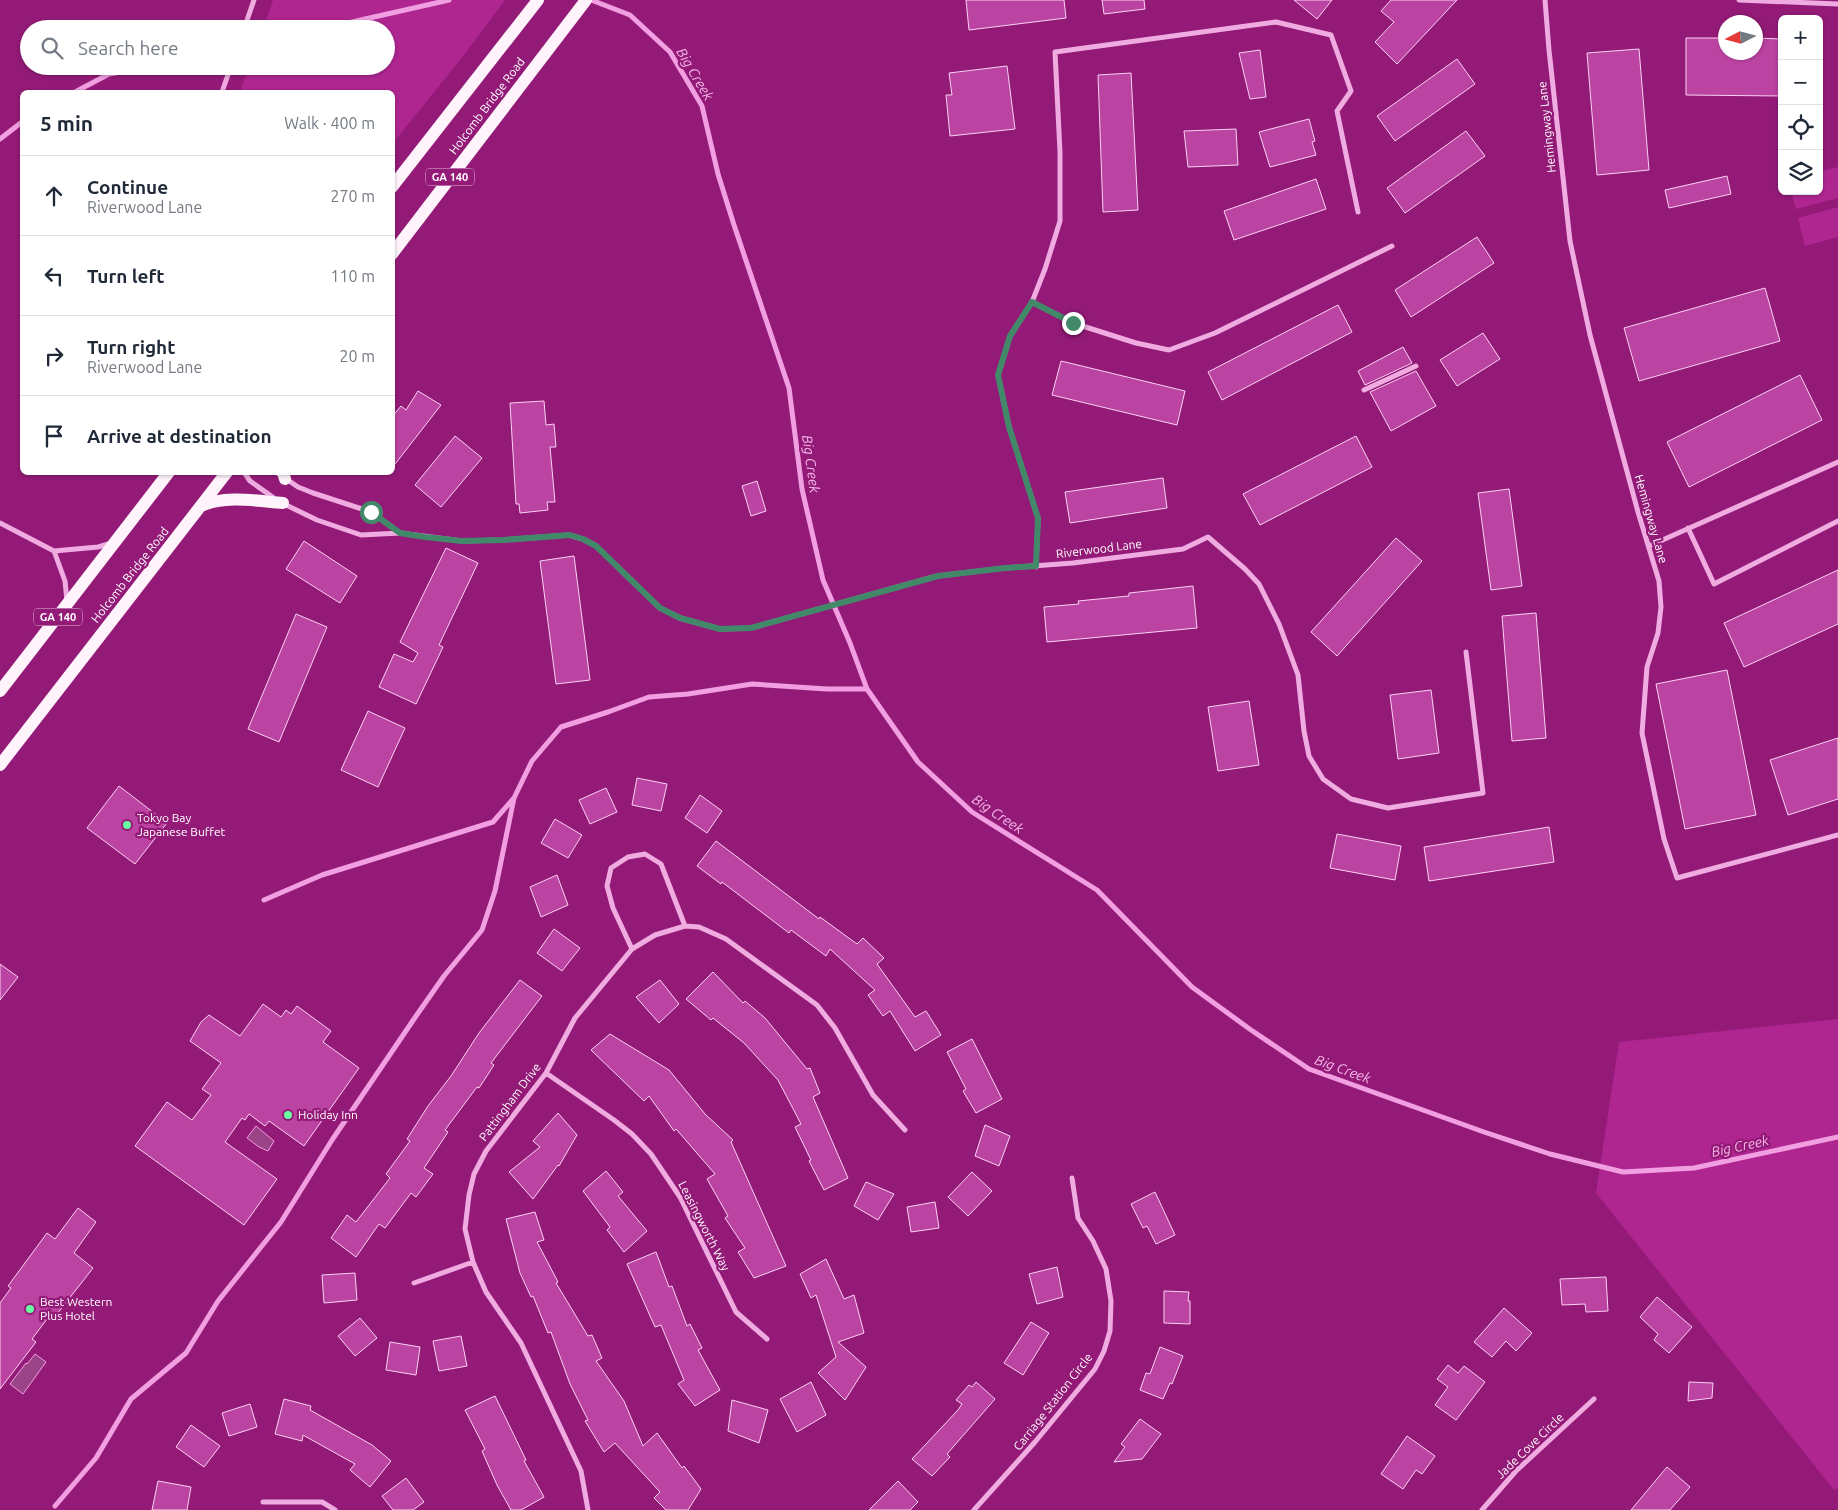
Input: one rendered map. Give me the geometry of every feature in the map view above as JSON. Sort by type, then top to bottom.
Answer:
[{"type":"main road","name":"Holcomb Bridge Road","points":[[395,183],[538,0]]},
{"type":"main road","name":"Holcomb Bridge Road","points":[[395,250],[586,0]]},
{"type":"main road","name":"GA 140","points":[[0,691],[167,475]]},
{"type":"main road","name":"Holcomb Bridge Road","points":[[0,764],[225,475]]},
{"type":"main road","points":[[201,506],[216,501],[232,500],[283,503]]},
{"type":"street","points":[[247,20],[254,0]]},
{"type":"street","name":"Hemingway Lane","points":[[1545,0],[1570,241],[1590,335],[1658,581],[1661,607],[1658,633],[1647,667],[1642,732],[1664,839],[1677,878],[1838,835]]},
{"type":"street","points":[[1739,0],[1838,4]]},
{"type":"street","points":[[1036,566],[1038,518],[1009,427],[998,375],[1010,336],[1032,302],[1060,222],[1060,152],[1055,52],[1276,22],[1331,35],[1351,91],[1337,111],[1358,212]]},
{"type":"street","points":[[223,90],[228,75]]},
{"type":"street","points":[[1032,302],[1073,323],[1136,343],[1169,350],[1215,333],[1392,246]]},
{"type":"street","points":[[1364,390],[1416,366]]},
{"type":"street","points":[[1649,546],[1838,462]]},
{"type":"street","name":"Riverwood Lane","points":[[246,475],[250,481],[283,503],[317,520],[361,535],[400,533],[462,541],[570,535],[583,539],[596,546],[660,608],[680,618],[720,629],[751,628],[938,576],[1183,549],[1208,537],[1245,569],[1259,584],[1279,624],[1298,675],[1304,732],[1309,756],[1323,779],[1352,799],[1388,808],[1483,793],[1466,652]]},
{"type":"street","name":"Riverwood Lane","points":[[281,475],[313,493],[371,512],[400,533]]},
{"type":"street","points":[[1688,528],[1714,584],[1838,521]]},
{"type":"street","points":[[0,523],[54,551],[116,542]]},
{"type":"street","points":[[54,551],[64,581],[67,606]]},
{"type":"street","points":[[632,949],[613,908],[607,886],[611,868],[628,857],[645,854],[661,864],[685,926]]},
{"type":"street","name":"Pattingham Drive","points":[[588,1510],[581,1471],[521,1343],[486,1292],[473,1262],[465,1229],[469,1195],[474,1174],[486,1151],[546,1073],[575,1018],[632,949],[655,935],[685,926],[699,927],[726,939],[817,1004],[835,1028],[873,1095],[905,1130]]},
{"type":"street","name":"Leasingworth Way","points":[[546,1073],[614,1120],[632,1134],[651,1154],[680,1197],[736,1312],[767,1339]]},
{"type":"street","name":"Carriage Station Circle","points":[[974,1510],[1035,1442],[1095,1369],[1104,1351],[1110,1331],[1106,1269],[1093,1240],[1078,1218],[1072,1178]]},
{"type":"street","points":[[414,1283],[473,1262]]},
{"type":"street","name":"Jade Cove Circle","points":[[1482,1510],[1516,1471],[1594,1399]]},
{"type":"street","points":[[263,1502],[322,1502],[335,1510]]},
{"type":"shaded area","points":[[273,0],[505,0],[464,55],[395,141],[395,90],[241,90],[246,75],[395,75],[395,20],[266,20]]},
{"type":"shaded area","points":[[1838,167],[1838,198],[1796,209],[1792,195],[1823,195],[1823,171]]},
{"type":"shaded area","points":[[1838,207],[1838,237],[1805,246],[1798,218]]},
{"type":"shaded area","points":[[1838,1019],[1838,1488],[1834,1490],[1596,1193],[1619,1042]]},
{"type":"shaded area","points":[[256,1126],[274,1141],[268,1151],[247,1138]]},
{"type":"shaded area","points":[[35,1354],[46,1362],[23,1394],[10,1384]]},
{"type":"building","points":[[966,0],[1064,0],[1066,18],[969,30]]},
{"type":"building","points":[[1102,0],[1144,0],[1145,9],[1104,14]]},
{"type":"building","points":[[1294,0],[1332,0],[1317,19]]},
{"type":"building","points":[[1391,0],[1457,0],[1397,64],[1375,42],[1394,22],[1381,11]]},
{"type":"building","points":[[1686,38],[1718,38],[1718,60],[1763,60],[1763,38],[1778,39],[1778,96],[1686,95]]},
{"type":"building","points":[[1639,49],[1649,170],[1597,175],[1587,53]]},
{"type":"building","points":[[1260,50],[1266,97],[1250,99],[1239,53]]},
{"type":"building","points":[[1457,59],[1475,84],[1395,141],[1377,116]]},
{"type":"building","points":[[1007,66],[1015,129],[950,136],[946,95],[952,95],[949,73]]},
{"type":"building","points":[[1131,73],[1138,210],[1103,212],[1098,75]]},
{"type":"building","points":[[1309,119],[1315,141],[1312,142],[1316,155],[1270,167],[1259,132]]},
{"type":"building","points":[[1236,129],[1238,165],[1188,167],[1184,131]]},
{"type":"building","points":[[1466,131],[1485,156],[1405,213],[1387,188]]},
{"type":"building","points":[[1727,176],[1731,194],[1669,208],[1665,190]]},
{"type":"building","points":[[1316,179],[1326,209],[1234,240],[1224,211]]},
{"type":"building","points":[[1477,237],[1494,263],[1411,317],[1395,290]]},
{"type":"building","points":[[1765,288],[1780,341],[1639,381],[1624,328]]},
{"type":"building","points":[[1338,305],[1352,332],[1222,400],[1208,372]]},
{"type":"building","points":[[1483,333],[1500,359],[1457,386],[1440,360]]},
{"type":"building","points":[[1403,347],[1412,363],[1365,385],[1358,371]]},
{"type":"building","points":[[1061,361],[1185,391],[1177,425],[1052,395]]},
{"type":"building","points":[[1416,371],[1436,406],[1391,431],[1370,392]]},
{"type":"building","points":[[1800,375],[1822,420],[1689,487],[1667,442]]},
{"type":"building","points":[[418,391],[441,405],[395,464],[395,413],[401,406],[406,410]]},
{"type":"building","points":[[544,401],[546,425],[554,424],[556,447],[550,447],[555,502],[547,502],[548,510],[520,513],[519,504],[516,504],[510,403]]},
{"type":"building","points":[[455,436],[482,458],[441,507],[415,485]]},
{"type":"building","points":[[1356,436],[1372,467],[1260,525],[1243,494]]},
{"type":"building","points":[[1163,478],[1167,508],[1070,523],[1065,492]]},
{"type":"building","points":[[757,481],[766,511],[751,516],[742,486]]},
{"type":"building","points":[[1509,489],[1522,586],[1491,590],[1478,493]]},
{"type":"building","points":[[1396,538],[1422,561],[1337,656],[1311,632]]},
{"type":"building","points":[[304,541],[357,576],[340,603],[286,569]]},
{"type":"building","points":[[446,548],[478,563],[439,645],[443,647],[416,704],[379,687],[394,654],[413,662],[418,653],[400,642]]},
{"type":"building","points":[[574,556],[590,680],[556,684],[540,561]]},
{"type":"building","points":[[1838,570],[1838,624],[1744,667],[1724,623]]},
{"type":"building","points":[[1193,586],[1197,628],[1047,642],[1044,607],[1079,604],[1078,601],[1129,596],[1129,593]]},
{"type":"building","points":[[1536,613],[1546,738],[1512,741],[1502,616]]},
{"type":"building","points":[[296,614],[327,627],[279,742],[248,729]]},
{"type":"building","points":[[1727,670],[1756,815],[1685,829],[1656,684]]},
{"type":"building","points":[[1431,690],[1439,753],[1398,759],[1390,695]]},
{"type":"building","points":[[1249,701],[1259,765],[1218,771],[1208,707]]},
{"type":"building","points":[[368,711],[405,728],[378,787],[341,770]]},
{"type":"building","points":[[1838,738],[1838,799],[1788,815],[1770,760]]},
{"type":"building","points":[[637,778],[667,784],[661,811],[632,805]]},
{"type":"building","name":"Tokyo Bay Japanese Buffet","points":[[119,786],[167,823],[135,864],[87,828]]},
{"type":"building","points":[[606,788],[617,812],[590,824],[579,800]]},
{"type":"building","points":[[700,795],[722,811],[707,833],[685,818]]},
{"type":"building","points":[[555,819],[582,835],[568,858],[541,843]]},
{"type":"building","points":[[1549,827],[1554,862],[1429,881],[1424,847]]},
{"type":"building","points":[[1337,834],[1401,846],[1395,880],[1330,868]]},
{"type":"building","points":[[716,841],[819,919],[820,917],[857,944],[863,938],[884,958],[877,964],[915,1017],[926,1011],[941,1035],[915,1051],[890,1011],[883,1016],[868,995],[875,990],[830,949],[826,956],[791,930],[789,933],[722,882],[721,884],[697,866]]},
{"type":"building","points":[[557,875],[568,905],[541,917],[530,887]]},
{"type":"building","points":[[554,929],[580,948],[562,971],[537,953]]},
{"type":"building","points":[[0,964],[18,977],[0,1000]]},
{"type":"building","points":[[713,972],[743,1003],[745,1001],[765,1018],[807,1069],[810,1068],[820,1093],[813,1097],[848,1178],[824,1190],[795,1127],[801,1124],[778,1080],[744,1043],[713,1018],[711,1020],[686,999]]},
{"type":"building","points":[[520,980],[542,996],[491,1063],[494,1065],[479,1088],[477,1087],[445,1130],[448,1132],[424,1168],[433,1174],[416,1197],[411,1193],[385,1228],[379,1224],[356,1257],[331,1238],[347,1215],[356,1222],[390,1178],[386,1174],[410,1141],[407,1139],[428,1106],[451,1076],[479,1033]]},
{"type":"building","points":[[660,980],[679,1004],[659,1023],[636,997]]},
{"type":"building","name":"Holiday Inn","points":[[263,1004],[281,1017],[286,1010],[291,1014],[297,1006],[331,1031],[323,1042],[359,1068],[304,1146],[269,1121],[265,1126],[249,1114],[245,1120],[242,1118],[225,1142],[277,1179],[244,1225],[135,1146],[167,1102],[192,1120],[211,1095],[202,1089],[221,1063],[190,1041],[201,1022],[209,1015],[240,1036]]},
{"type":"building","points":[[610,1034],[669,1070],[705,1114],[733,1140],[731,1142],[786,1266],[754,1278],[738,1252],[745,1248],[725,1218],[728,1216],[707,1179],[715,1174],[676,1129],[674,1131],[649,1096],[644,1101],[591,1050]]},
{"type":"building","points":[[972,1039],[1002,1099],[976,1113],[963,1091],[966,1089],[947,1052]]},
{"type":"building","points":[[558,1113],[577,1135],[559,1166],[533,1199],[509,1172],[540,1147],[533,1141]]},
{"type":"building","points":[[985,1125],[1010,1136],[999,1166],[975,1156]]},
{"type":"building","points":[[606,1171],[623,1192],[618,1196],[647,1231],[624,1252],[607,1230],[610,1227],[583,1191]]},
{"type":"building","points":[[972,1172],[992,1191],[968,1216],[948,1197]]},
{"type":"building","points":[[866,1182],[894,1194],[878,1220],[854,1206]]},
{"type":"building","points":[[1155,1192],[1175,1235],[1156,1244],[1147,1226],[1143,1228],[1131,1204]]},
{"type":"building","points":[[935,1202],[939,1228],[911,1232],[907,1207]]},
{"type":"building","name":"Best Western Plus Hotel","points":[[78,1208],[96,1222],[74,1253],[93,1268],[54,1318],[50,1315],[32,1339],[36,1342],[0,1389],[0,1303],[11,1288],[8,1286],[47,1233],[55,1239]]},
{"type":"building","points":[[535,1212],[544,1240],[537,1242],[558,1282],[556,1283],[588,1336],[592,1335],[602,1358],[596,1361],[624,1401],[643,1446],[657,1433],[682,1468],[684,1466],[701,1489],[688,1510],[666,1510],[654,1498],[660,1492],[615,1443],[604,1452],[585,1421],[588,1420],[570,1384],[551,1332],[548,1333],[533,1296],[531,1297],[520,1273],[506,1219]]},
{"type":"building","points":[[656,1252],[669,1287],[672,1286],[687,1326],[690,1324],[702,1348],[698,1350],[720,1390],[695,1406],[678,1384],[684,1380],[661,1325],[655,1327],[627,1264]]},
{"type":"building","points":[[826,1259],[844,1299],[854,1295],[864,1333],[838,1342],[866,1367],[845,1400],[818,1373],[836,1357],[816,1295],[811,1298],[800,1274]]},
{"type":"building","points":[[1057,1267],[1063,1297],[1037,1304],[1029,1274]]},
{"type":"building","points":[[355,1273],[357,1300],[324,1303],[322,1275]]},
{"type":"building","points":[[1606,1277],[1608,1311],[1586,1312],[1585,1304],[1562,1305],[1560,1279]]},
{"type":"building","points":[[1164,1291],[1189,1292],[1190,1324],[1164,1323]]},
{"type":"building","points":[[1657,1297],[1692,1327],[1669,1353],[1654,1340],[1658,1334],[1640,1317]]},
{"type":"building","points":[[1504,1308],[1532,1333],[1516,1351],[1506,1341],[1492,1357],[1474,1342]]},
{"type":"building","points":[[360,1318],[377,1338],[355,1356],[338,1336]]},
{"type":"building","points":[[1031,1322],[1049,1333],[1023,1375],[1004,1363]]},
{"type":"building","points":[[461,1336],[467,1366],[439,1371],[433,1341]]},
{"type":"building","points":[[390,1342],[420,1347],[416,1375],[386,1370]]},
{"type":"building","points":[[1160,1347],[1183,1356],[1172,1384],[1170,1383],[1163,1399],[1140,1390],[1146,1373],[1150,1374]]},
{"type":"building","points":[[1448,1365],[1458,1373],[1464,1366],[1485,1382],[1456,1420],[1435,1405],[1448,1387],[1437,1379]]},
{"type":"building","points":[[811,1382],[826,1415],[797,1432],[780,1399]]},
{"type":"building","points":[[976,1382],[995,1399],[947,1454],[950,1457],[932,1476],[912,1459],[958,1410],[962,1404],[956,1400],[969,1385],[972,1387]]},
{"type":"building","points":[[1689,1382],[1713,1383],[1712,1398],[1688,1401]]},
{"type":"building","points":[[495,1396],[526,1460],[524,1461],[544,1497],[521,1510],[511,1510],[497,1485],[482,1451],[485,1449],[465,1410]]},
{"type":"building","points":[[284,1399],[311,1406],[310,1410],[372,1445],[391,1461],[370,1487],[350,1470],[355,1464],[303,1435],[302,1441],[275,1434]]},
{"type":"building","points":[[732,1400],[768,1410],[759,1443],[728,1431]]},
{"type":"building","points":[[250,1404],[257,1427],[229,1436],[222,1413]]},
{"type":"building","points":[[1140,1419],[1161,1434],[1142,1459],[1114,1462],[1125,1447],[1121,1444]]},
{"type":"building","points":[[191,1425],[220,1446],[204,1467],[176,1447]]},
{"type":"building","points":[[1407,1436],[1435,1456],[1422,1474],[1416,1470],[1403,1489],[1381,1474]]},
{"type":"building","points":[[1667,1467],[1690,1487],[1670,1510],[1631,1510]]},
{"type":"building","points":[[406,1478],[424,1502],[413,1510],[393,1510],[382,1496]]},
{"type":"building","points":[[158,1481],[191,1487],[187,1510],[152,1510]]},
{"type":"building","points":[[898,1481],[918,1502],[910,1510],[869,1510]]},
{"type":"waterway","name":"Big Creek","points":[[361,20],[449,0]]},
{"type":"waterway","name":"Big Creek","points":[[591,0],[630,15],[670,52],[702,106],[718,174],[789,388],[802,489],[823,580],[867,689],[918,762],[972,812],[1097,890],[1192,987],[1309,1069],[1550,1154],[1623,1172],[1694,1168],[1838,1137]]},
{"type":"waterway","name":"Big Creek","points":[[79,90],[107,75]]},
{"type":"waterway","name":"Big Creek","points":[[0,139],[20,124]]},
{"type":"waterway","points":[[55,1506],[96,1458],[131,1399],[186,1353],[218,1301],[281,1222],[332,1140],[444,976],[482,930],[495,891],[514,798],[532,761],[561,727],[649,697],[688,694],[752,684],[827,689],[867,689]]},
{"type":"waterway","points":[[264,900],[322,875],[493,822],[514,798]]},
{"type":"place","name":"Tokyo Bay Japanese Buffet","points":[[127,825]]},
{"type":"place","name":"Holiday Inn","points":[[288,1115]]},
{"type":"place","name":"Best Western Plus Hotel","points":[[30,1309]]},
{"type":"route","points":[[371,512],[400,533],[425,537],[462,541],[570,535],[583,539],[596,546],[660,608],[680,618],[720,629],[751,628],[938,576],[1036,566],[1038,518],[1009,427],[998,375],[1010,336],[1032,302],[1073,323]]}]
